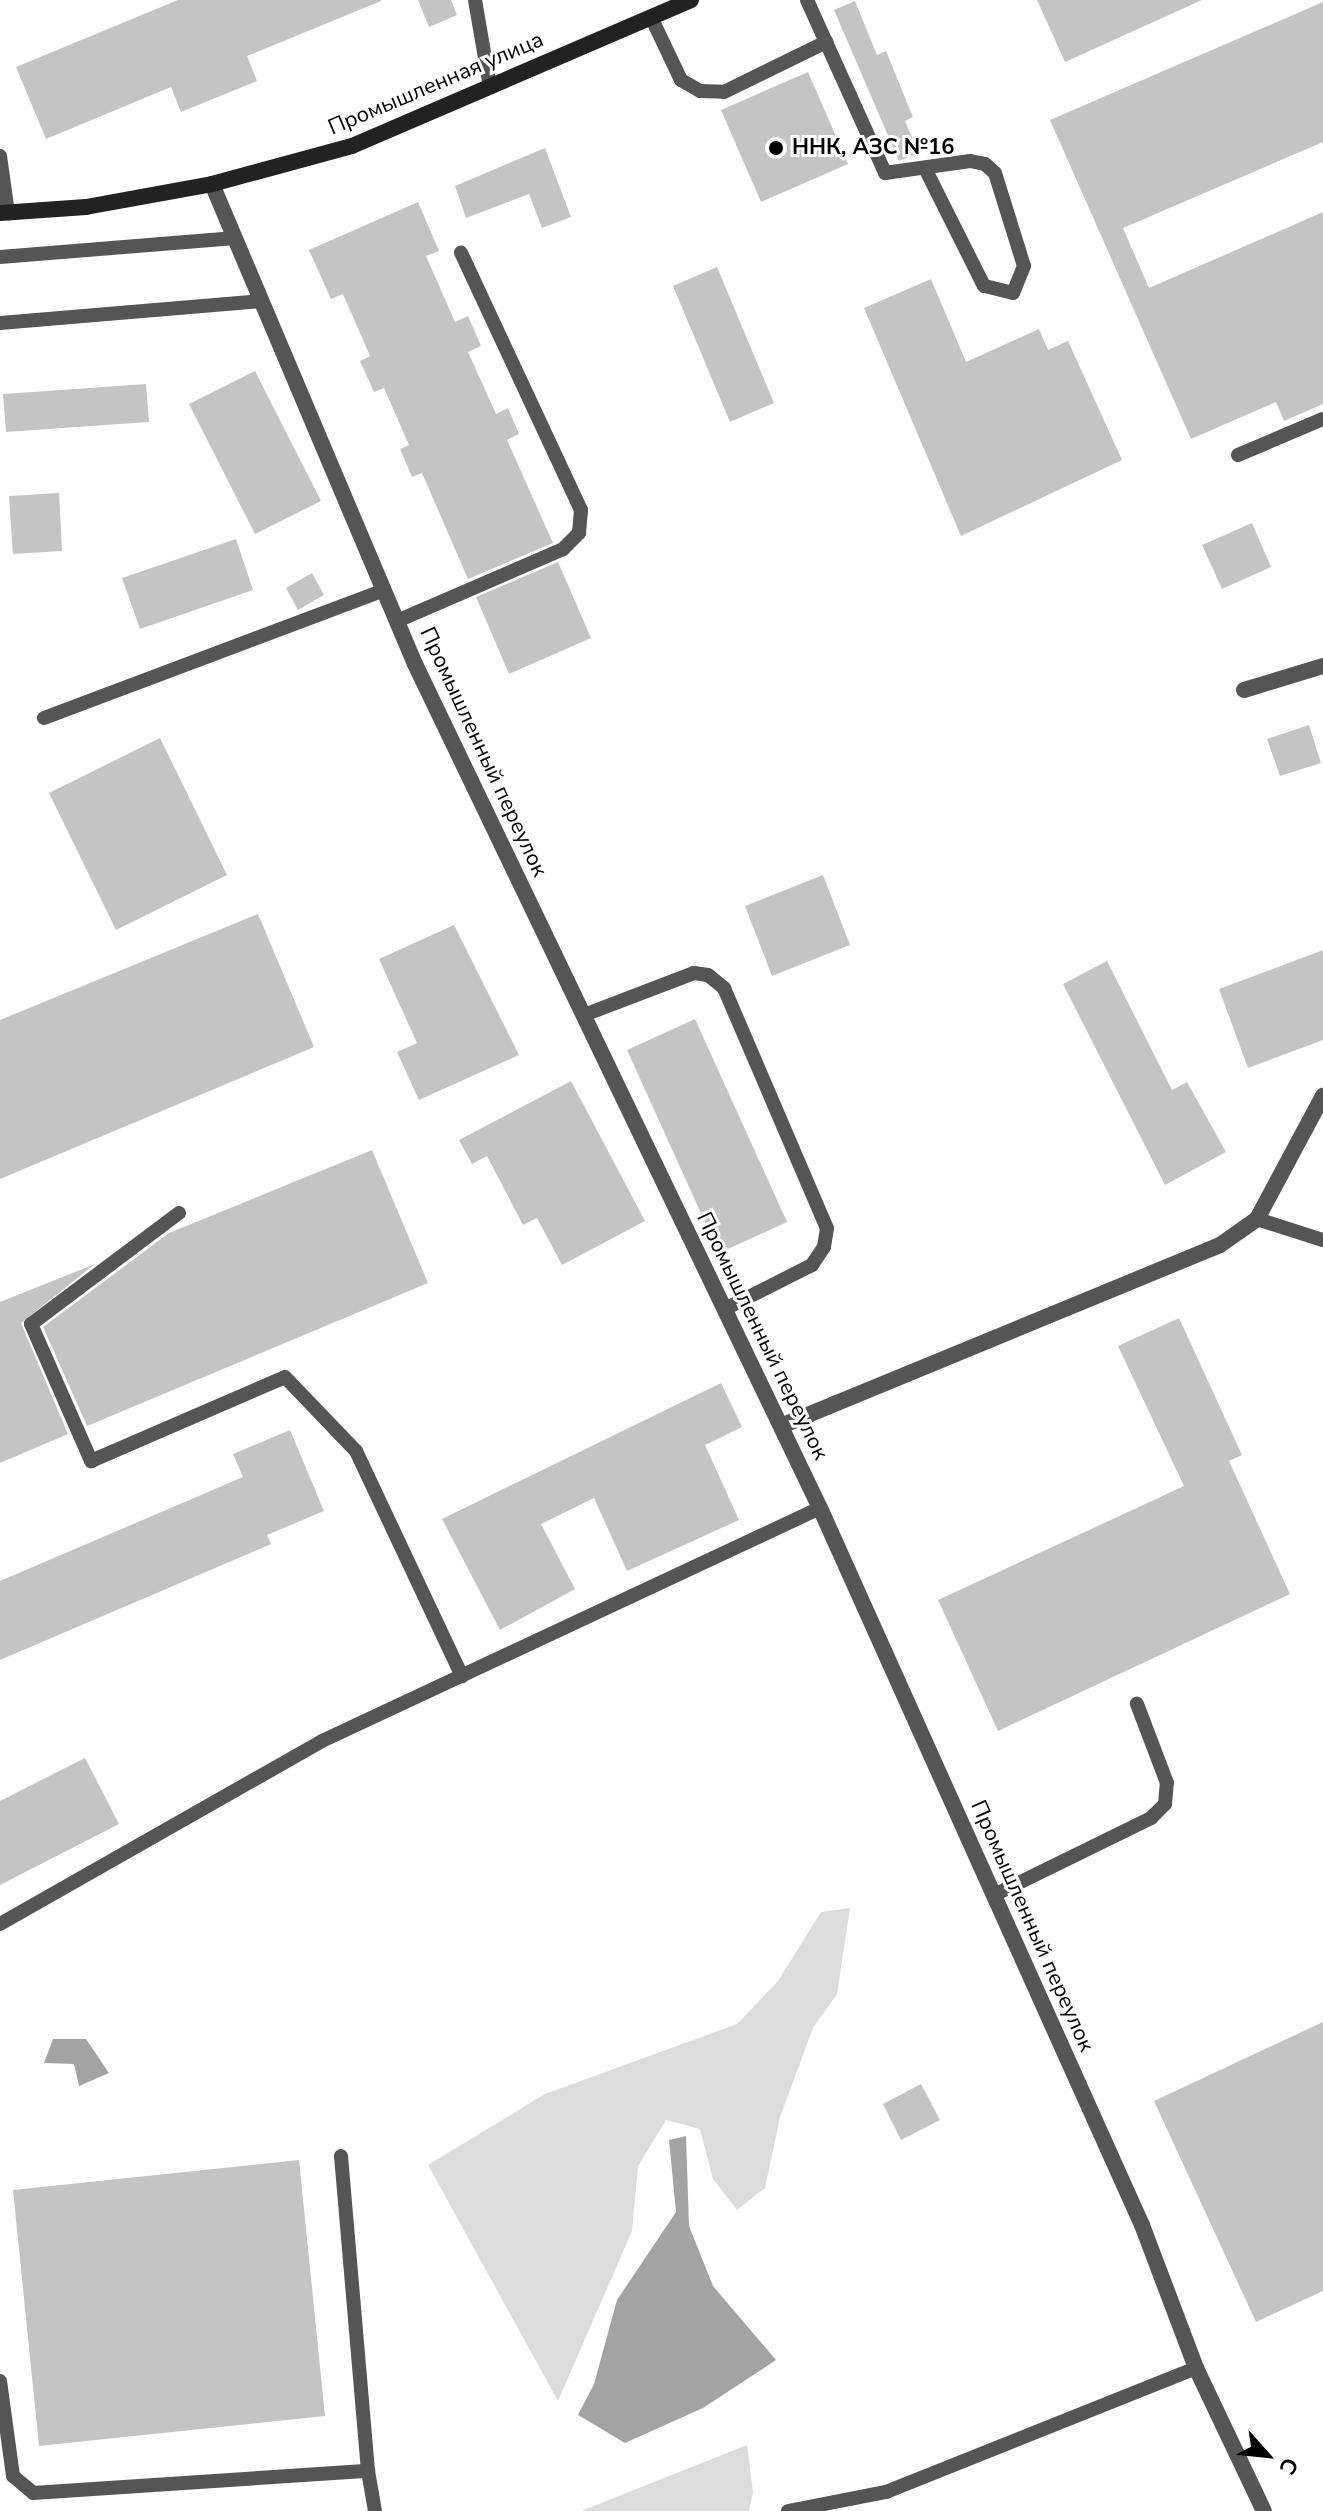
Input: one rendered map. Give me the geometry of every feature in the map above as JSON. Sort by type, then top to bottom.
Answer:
[{"type":"street","name":"Промышленная улица","points":[[4,213],[86,207],[212,184],[352,146],[691,0]]},
{"type":"street","name":"Промышленный переулок","points":[[212,184],[397,621],[820,1508],[1142,2225],[1196,2368],[1264,2511]]},
{"type":"street","points":[[1244,690],[1323,666]]},
{"type":"street","points":[[781,1426],[1220,1245],[1257,1219],[1323,1096]]},
{"type":"lane","points":[[475,0],[490,87]]},
{"type":"lane","points":[[807,0],[882,170],[889,176],[970,161],[985,164],[995,173],[1024,266],[1013,293],[984,286],[926,170]]},
{"type":"lane","points":[[651,17],[681,80],[700,91],[724,92],[826,42]]},
{"type":"lane","points":[[0,156],[4,213]]},
{"type":"lane","points":[[0,257],[235,238]]},
{"type":"lane","points":[[397,621],[563,549],[579,533],[581,510],[461,253]]},
{"type":"lane","points":[[0,323],[261,301]]},
{"type":"lane","points":[[1238,455],[1323,419]]},
{"type":"lane","points":[[44,718],[384,590]]},
{"type":"lane","points":[[584,1015],[694,973],[708,975],[724,988],[827,1228],[824,1247],[812,1265],[725,1309]]},
{"type":"lane","points":[[179,1213],[31,1324],[91,1461],[285,1377],[356,1451],[462,1676]]},
{"type":"lane","points":[[1257,1219],[1323,1240]]},
{"type":"lane","points":[[0,1924],[322,1741],[820,1508]]},
{"type":"lane","points":[[994,1895],[1151,1818],[1165,1804],[1167,1783],[1137,1704]]},
{"type":"lane","points":[[341,2156],[368,2471],[375,2511]]},
{"type":"lane","points":[[788,2511],[886,2492],[1196,2368]]},
{"type":"lane","points":[[0,2381],[13,2476],[33,2493],[368,2471]]},
{"type":"shaded area","points":[[850,1908],[837,1994],[813,2028],[780,2117],[765,2188],[737,2210],[713,2179],[700,2129],[666,2120],[638,2166],[632,2231],[558,2401],[428,2165],[545,2094],[737,2024],[778,1981],[821,1912]]},
{"type":"shaded area","points":[[53,2039],[86,2039],[109,2073],[79,2086],[74,2064],[44,2063]]},
{"type":"shaded area","points":[[686,2136],[689,2226],[713,2286],[776,2360],[703,2408],[625,2443],[578,2415],[594,2384],[617,2300],[676,2212],[669,2140]]},
{"type":"shaded area","points":[[747,2445],[753,2492],[749,2511],[581,2511]]},
{"type":"building","points":[[178,0],[381,1],[247,56],[257,81],[181,112],[171,87],[46,139],[16,67]]},
{"type":"building","points":[[418,0],[451,0],[457,15],[429,27]]},
{"type":"building","points":[[1037,0],[1202,0],[1065,62]]},
{"type":"building","points":[[855,1],[877,55],[886,51],[913,117],[905,121],[919,153],[899,161],[834,10]]},
{"type":"building","points":[[1323,2],[1323,142],[1123,228],[1149,288],[1323,212],[1323,404],[1284,421],[1276,402],[1191,439],[1050,120]]},
{"type":"building","points":[[808,72],[848,164],[761,202],[721,110]]},
{"type":"building","points":[[545,148],[571,217],[542,228],[529,194],[466,218],[455,186]]},
{"type":"building","points":[[418,202],[439,251],[426,256],[455,322],[468,316],[481,346],[468,352],[496,414],[508,408],[519,434],[507,440],[553,543],[468,579],[422,473],[412,477],[400,449],[409,445],[384,388],[374,392],[360,361],[370,356],[343,294],[331,299],[309,250]]},
{"type":"building","points":[[717,267],[774,403],[730,422],[673,286]]},
{"type":"building","points":[[931,279],[966,362],[1039,329],[1048,350],[1068,341],[1122,460],[961,536],[864,308]]},
{"type":"building","points":[[255,371],[321,501],[255,534],[189,404]]},
{"type":"building","points":[[146,384],[149,422],[6,432],[3,394]]},
{"type":"building","points":[[59,493],[62,551],[13,554],[9,496]]},
{"type":"building","points":[[1252,523],[1271,567],[1222,589],[1202,545]]},
{"type":"building","points":[[236,539],[253,590],[140,629],[122,578]]},
{"type":"building","points":[[558,562],[591,638],[509,674],[476,597]]},
{"type":"building","points":[[312,573],[324,595],[298,610],[286,588]]},
{"type":"building","points":[[1309,725],[1321,763],[1280,776],[1267,739]]},
{"type":"building","points":[[160,738],[227,875],[116,930],[49,793]]},
{"type":"building","points":[[823,875],[850,945],[772,976],[745,906]]},
{"type":"building","points":[[258,914],[314,1047],[0,1179],[0,1020]]},
{"type":"building","points":[[454,925],[519,1055],[419,1100],[397,1052],[417,1043],[379,959]]},
{"type":"building","points":[[1323,950],[1323,1040],[1248,1068],[1219,989]]},
{"type":"building","points":[[1107,961],[1172,1090],[1187,1082],[1226,1152],[1165,1185],[1063,984]]},
{"type":"building","points":[[695,1019],[787,1222],[719,1253],[627,1050]]},
{"type":"building","points":[[571,1081],[645,1221],[562,1265],[537,1218],[523,1225],[487,1156],[472,1164],[459,1140]]},
{"type":"building","points":[[372,1150],[428,1283],[87,1426],[43,1327],[169,1233]]},
{"type":"building","points":[[95,1264],[21,1323],[68,1434],[0,1463],[0,1302]]},
{"type":"building","points":[[1179,1318],[1242,1455],[1229,1461],[1290,1594],[998,1731],[938,1600],[1184,1486],[1118,1346]]},
{"type":"building","points":[[721,1383],[742,1427],[705,1445],[739,1520],[627,1571],[594,1498],[541,1524],[575,1589],[500,1630],[442,1519]]},
{"type":"building","points":[[290,1430],[324,1511],[267,1535],[271,1544],[0,1660],[0,1581],[243,1477],[233,1454]]},
{"type":"building","points":[[85,1758],[119,1824],[0,1885],[0,1801]]},
{"type":"building","points":[[1323,2022],[1323,2291],[1256,2322],[1154,2101]]},
{"type":"building","points":[[921,2084],[940,2120],[901,2140],[883,2104]]},
{"type":"building","points":[[299,2160],[325,2416],[39,2446],[13,2190]]},
{"type":"place","name":"ННК, АЗС №16","points":[[776,148]]}]
